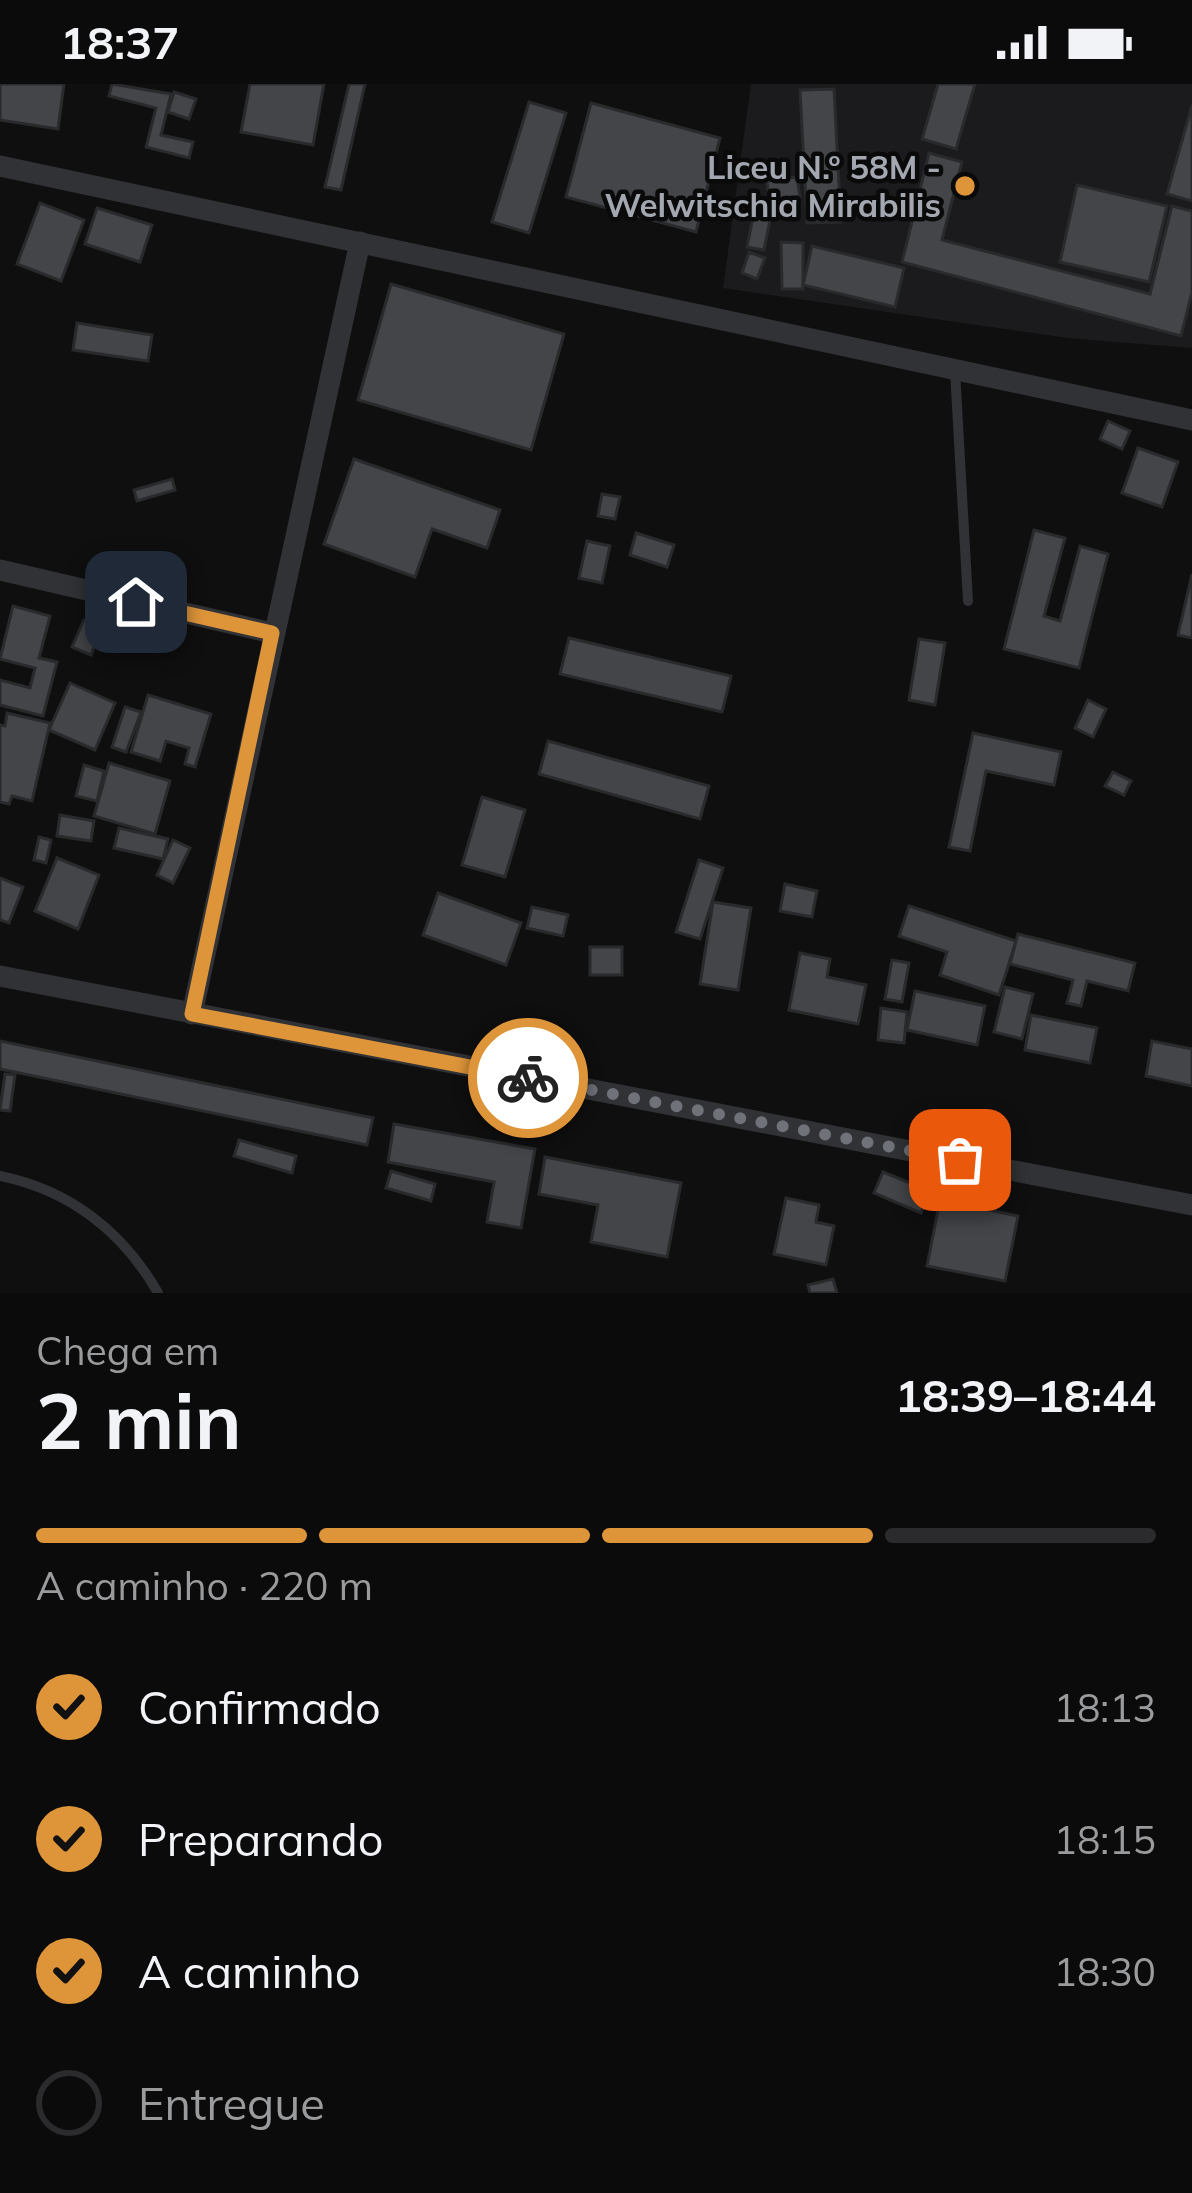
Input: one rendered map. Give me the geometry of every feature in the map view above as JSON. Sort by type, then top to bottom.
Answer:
[{"type":"street","points":[[0,166],[1192,420]]},
{"type":"street","points":[[192,1014],[360,242]]},
{"type":"street","points":[[0,570],[272,633]]},
{"type":"street","points":[[0,976],[1192,1204]]},
{"type":"lane","points":[[955,371],[968,601]]},
{"type":"lane","points":[[0,1176],[36,1183],[81,1204],[144,1268],[158,1293]]},
{"type":"shaded area","name":"Liceu N.º 58M - Welwitschia Mirabilis","points":[[751,84],[1192,84],[1192,348],[1067,338],[723,288]]},
{"type":"building","points":[[0,84],[64,84],[58,129],[0,120]]},
{"type":"building","points":[[112,84],[171,94],[161,135],[193,142],[189,158],[146,147],[156,108],[109,96]]},
{"type":"building","points":[[250,84],[324,84],[313,145],[241,132]]},
{"type":"building","points":[[349,84],[365,84],[341,190],[325,187]]},
{"type":"building","points":[[938,84],[975,84],[956,149],[922,139]]},
{"type":"building","points":[[834,89],[841,222],[807,223],[800,90]]},
{"type":"building","points":[[174,92],[196,99],[189,119],[168,112]]},
{"type":"building","points":[[529,102],[566,113],[529,233],[492,222]]},
{"type":"building","points":[[591,103],[720,138],[696,232],[566,197]]},
{"type":"building","points":[[1192,105],[1192,201],[1167,194]]},
{"type":"building","points":[[929,153],[962,162],[942,240],[1150,294],[1172,206],[1192,211],[1192,292],[1181,336],[902,262]]},
{"type":"building","points":[[797,177],[800,197],[769,201],[767,181]]},
{"type":"building","points":[[1077,185],[1167,206],[1149,282],[1060,262]]},
{"type":"building","points":[[40,203],[84,220],[61,281],[17,264]]},
{"type":"building","points":[[97,208],[152,225],[140,262],[85,244]]},
{"type":"building","points":[[754,212],[771,215],[764,250],[747,247]]},
{"type":"building","points":[[781,242],[803,243],[803,289],[782,289]]},
{"type":"building","points":[[812,246],[904,268],[895,307],[803,285]]},
{"type":"building","points":[[749,252],[765,258],[757,279],[742,273]]},
{"type":"building","points":[[391,284],[564,334],[531,450],[358,400]]},
{"type":"building","points":[[77,323],[152,335],[148,361],[73,350]]},
{"type":"building","points":[[1108,421],[1130,431],[1122,449],[1100,439]]},
{"type":"building","points":[[1138,448],[1178,462],[1162,507],[1122,493]]},
{"type":"building","points":[[354,459],[500,510],[487,548],[432,529],[415,577],[324,544]]},
{"type":"building","points":[[172,479],[175,490],[137,501],[134,490]]},
{"type":"building","points":[[602,494],[620,497],[615,519],[598,516]]},
{"type":"building","points":[[1034,530],[1065,538],[1044,616],[1060,621],[1080,546],[1108,554],[1079,668],[1004,649]]},
{"type":"building","points":[[636,533],[674,545],[667,567],[630,555]]},
{"type":"building","points":[[587,541],[610,546],[602,583],[579,578]]},
{"type":"building","points":[[1192,574],[1192,638],[1178,635]]},
{"type":"building","points":[[13,606],[50,616],[39,658],[57,662],[43,716],[0,705],[0,680],[30,688],[35,668],[0,659]]},
{"type":"building","points":[[84,620],[102,628],[91,655],[72,647]]},
{"type":"building","points":[[569,638],[731,676],[722,712],[560,674]]},
{"type":"building","points":[[919,639],[945,643],[935,705],[909,700]]},
{"type":"building","points":[[70,683],[115,703],[95,750],[49,730]]},
{"type":"building","points":[[148,695],[211,714],[195,767],[185,764],[189,748],[166,741],[160,761],[131,752]]},
{"type":"building","points":[[1088,700],[1106,709],[1093,737],[1075,728]]},
{"type":"building","points":[[125,707],[141,712],[126,752],[112,747]]},
{"type":"building","points":[[7,713],[50,723],[32,801],[12,796],[9,804],[0,802],[0,725],[5,726]]},
{"type":"building","points":[[973,733],[1061,752],[1054,785],[986,771],[970,851],[949,847]]},
{"type":"building","points":[[548,741],[709,786],[700,819],[539,774]]},
{"type":"building","points":[[109,763],[170,781],[155,834],[94,816]]},
{"type":"building","points":[[84,765],[104,771],[97,801],[76,796]]},
{"type":"building","points":[[1113,772],[1131,781],[1124,795],[1105,786]]},
{"type":"building","points":[[482,797],[525,810],[505,877],[462,865]]},
{"type":"building","points":[[60,815],[94,821],[91,841],[57,836]]},
{"type":"building","points":[[119,828],[168,839],[163,859],[114,848]]},
{"type":"building","points":[[39,837],[51,840],[46,863],[34,860]]},
{"type":"building","points":[[173,840],[190,848],[173,883],[157,875]]},
{"type":"building","points":[[57,858],[99,875],[78,929],[35,911]]},
{"type":"building","points":[[699,860],[723,868],[700,939],[676,932]]},
{"type":"building","points":[[0,878],[23,887],[9,923],[0,920]]},
{"type":"building","points":[[785,884],[817,891],[812,917],[780,911]]},
{"type":"building","points":[[438,893],[521,923],[506,965],[423,935]]},
{"type":"building","points":[[713,902],[751,908],[738,990],[700,984]]},
{"type":"building","points":[[909,906],[1016,941],[999,995],[940,975],[947,952],[899,936]]},
{"type":"building","points":[[532,907],[568,915],[563,936],[527,928]]},
{"type":"building","points":[[1018,934],[1135,963],[1128,991],[1087,981],[1081,1006],[1067,1003],[1073,980],[1010,964]]},
{"type":"building","points":[[590,947],[622,947],[622,975],[590,975]]},
{"type":"building","points":[[800,953],[830,959],[827,977],[866,985],[858,1024],[789,1010]]},
{"type":"building","points":[[892,960],[909,963],[902,1002],[885,999]]},
{"type":"building","points":[[1005,987],[1033,994],[1022,1039],[994,1032]]},
{"type":"building","points":[[915,991],[985,1006],[977,1045],[907,1030]]},
{"type":"building","points":[[881,1008],[907,1012],[904,1043],[878,1040]]},
{"type":"building","points":[[1031,1015],[1097,1028],[1090,1063],[1025,1050]]},
{"type":"building","points":[[0,1041],[373,1118],[367,1145],[0,1069]]},
{"type":"building","points":[[1152,1041],[1192,1049],[1192,1086],[1146,1076]]},
{"type":"building","points":[[5,1074],[15,1075],[10,1111],[0,1110]]},
{"type":"building","points":[[394,1124],[535,1149],[521,1228],[487,1222],[494,1182],[388,1162]]},
{"type":"building","points":[[239,1140],[296,1156],[292,1173],[234,1156]]},
{"type":"building","points":[[545,1157],[681,1183],[667,1257],[591,1242],[598,1205],[539,1194]]},
{"type":"building","points":[[391,1171],[435,1184],[431,1201],[386,1188]]},
{"type":"building","points":[[883,1172],[930,1191],[921,1213],[874,1193]]},
{"type":"building","points":[[786,1198],[819,1205],[816,1222],[834,1226],[826,1265],[774,1254]]},
{"type":"building","points":[[940,1200],[1018,1216],[1005,1281],[927,1266]]},
{"type":"building","points":[[833,1279],[837,1293],[810,1293],[808,1285]]},
{"type":"way so far","points":[[528,1078],[960,1160]]},
{"type":"place","name":"Liceu N.º 58M - Welwitschia Mirabilis","points":[[965,186]]},
{"type":"route","points":[[136,602],[272,633],[192,1014],[528,1078]]}]
